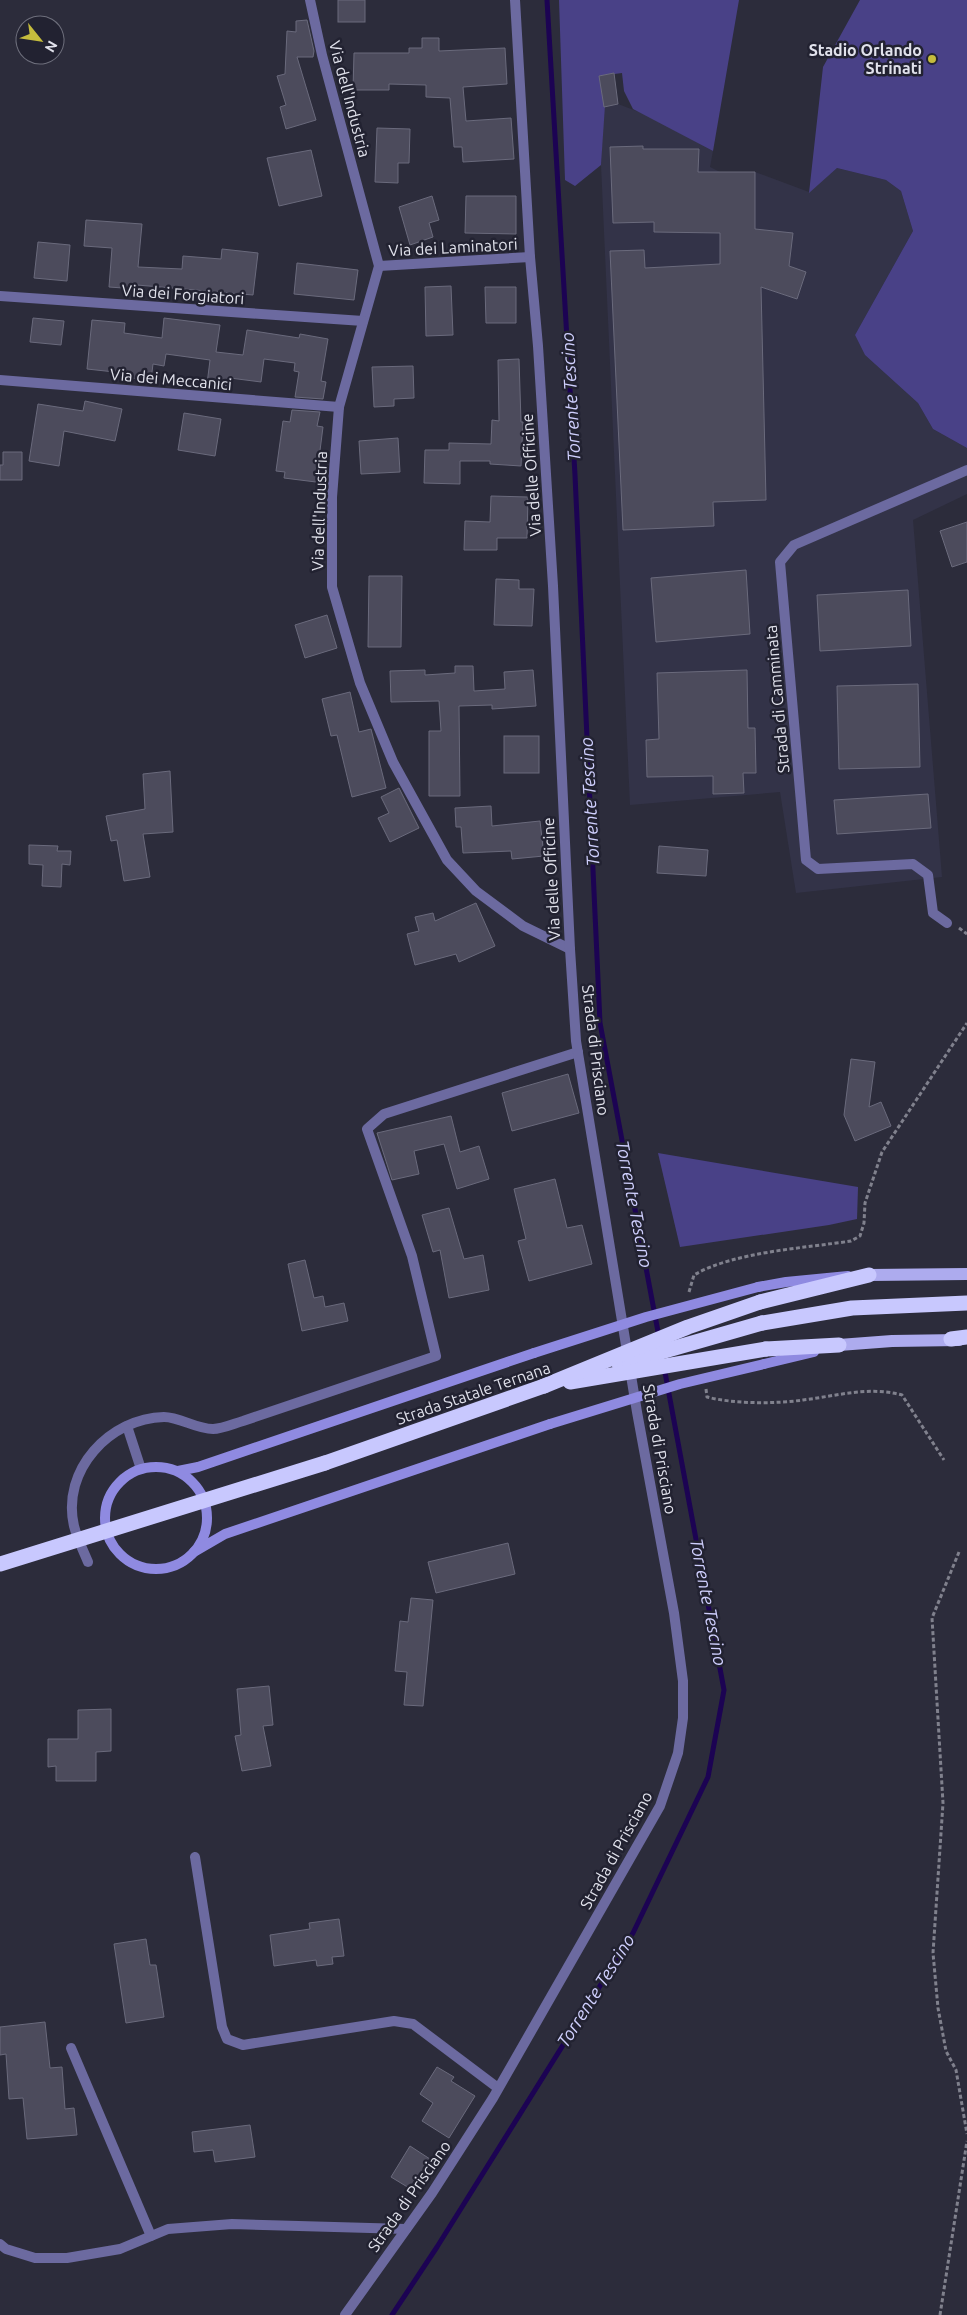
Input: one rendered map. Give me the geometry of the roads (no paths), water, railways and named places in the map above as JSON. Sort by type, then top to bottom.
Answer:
[{"type":"highway","points":[[544,1386],[688,1327],[759,1295],[868,1275]]},
{"type":"highway","name":"Strada Statale Ternana","points":[[0,1564],[325,1463],[544,1386],[762,1323],[852,1308],[967,1303]]},
{"type":"highway","points":[[951,1339],[967,1337]]},
{"type":"highway","points":[[544,1386],[765,1357],[839,1345]]},
{"type":"main road","points":[[868,1275],[967,1274]]},
{"type":"main road","points":[[178,1471],[360,1413],[646,1316],[759,1295]]},
{"type":"main road","points":[[839,1345],[951,1339],[967,1342]]},
{"type":"main road","points":[[194,1552],[206,1530],[207,1510],[197,1486],[178,1471],[160,1467],[141,1469],[120,1482],[108,1500],[106,1510],[106,1526],[110,1540],[116,1550],[134,1564],[152,1569],[171,1567],[225,1534],[550,1424],[765,1357]]},
{"type":"street","name":"Via dell'Industria","points":[[310,0],[322,55],[379,266],[339,407],[332,498],[332,587],[360,683],[393,762],[447,860],[476,890],[523,926],[570,949]]},
{"type":"street","name":"Via delle Officine","points":[[515,0],[530,257],[538,346],[553,586],[570,949]]},
{"type":"street","name":"Via dei Laminatori","points":[[379,266],[530,257]]},
{"type":"street","name":"Via dei Forgiatori","points":[[0,296],[363,321]]},
{"type":"street","name":"Via dei Meccanici","points":[[0,380],[339,407]]},
{"type":"street","name":"Strada di Camminata","points":[[947,923],[933,913],[928,876],[913,864],[818,869],[806,860],[780,562],[794,545],[967,470]]},
{"type":"street","name":"Strada di Prisciano","points":[[345,2315],[432,2193],[498,2088],[660,1806],[678,1753],[683,1718],[683,1680],[674,1613],[637,1412],[578,1052],[570,949]]},
{"type":"street","points":[[88,1562],[74,1526],[73,1510],[76,1481],[88,1458],[100,1444],[117,1430],[142,1421],[166,1417],[213,1429],[436,1356],[412,1256],[367,1130],[384,1114],[578,1052]]},
{"type":"street","points":[[127,1426],[141,1469]]},
{"type":"street","points":[[195,1857],[222,2027],[227,2039],[243,2045],[394,2021],[413,2024],[498,2088]]},
{"type":"street","points":[[71,2048],[151,2236]]},
{"type":"street","points":[[0,2244],[6,2249],[35,2258],[67,2258],[120,2249],[168,2229],[232,2224],[406,2229]]},
{"type":"waterway","name":"Torrente Tescino","points":[[547,0],[575,475],[600,1023],[659,1337]]},
{"type":"waterway","name":"Torrente Tescino","points":[[392,2315],[437,2247],[633,1933],[708,1777],[724,1690],[664,1367]]},
{"type":"place","name":"Stadio Orlando Strinati","points":[[932,59]]}]
